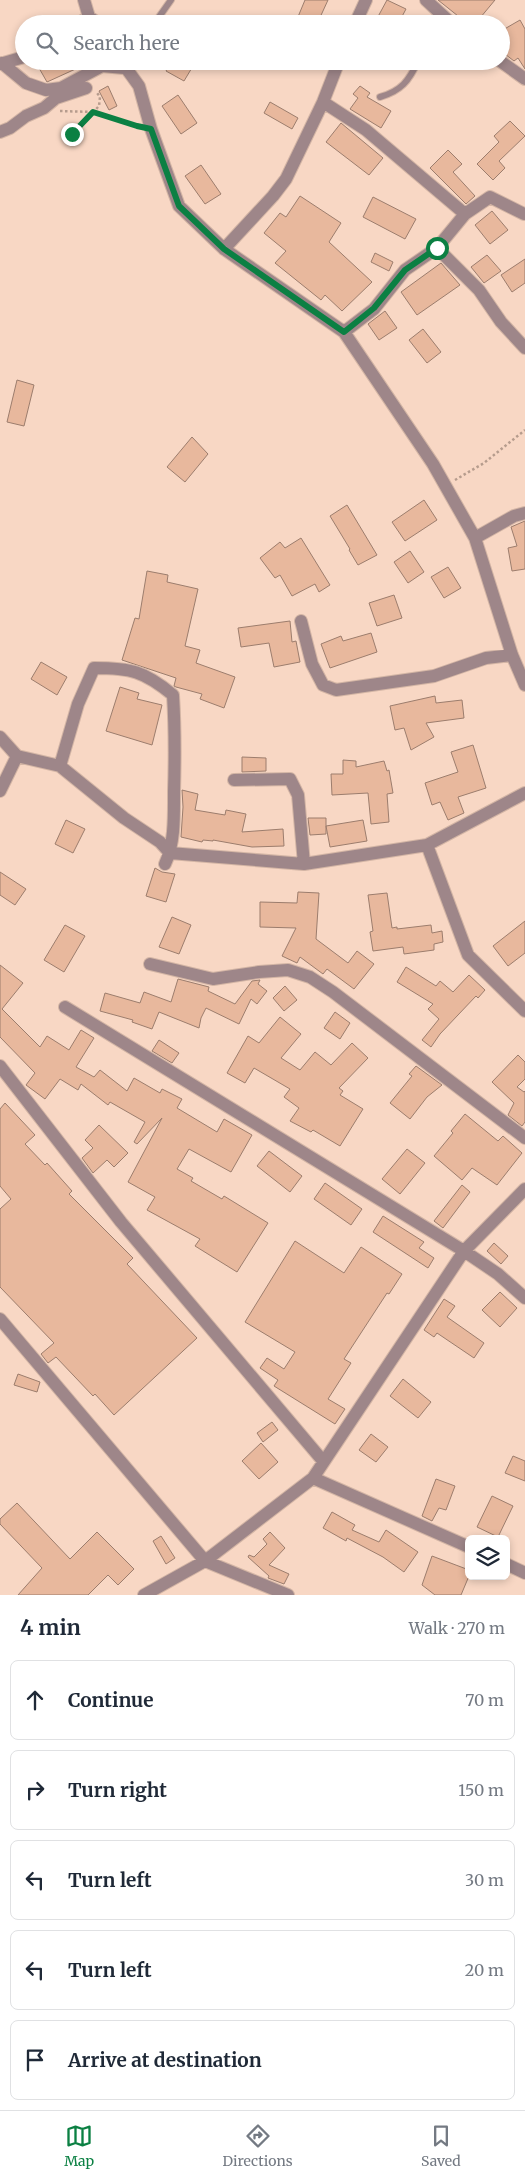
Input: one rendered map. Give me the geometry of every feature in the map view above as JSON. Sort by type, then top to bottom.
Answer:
[{"type":"street","points":[[84,0],[92,15]]},
{"type":"street","points":[[359,15],[366,0]]},
{"type":"street","points":[[426,0],[440,15]]},
{"type":"street","points":[[1,63],[15,60]]},
{"type":"street","points":[[1,63],[26,83],[46,90],[61,88],[95,70]]},
{"type":"street","points":[[510,68],[525,79]]},
{"type":"street","points":[[126,70],[138,86],[151,129],[179,206],[224,249],[344,332],[433,464],[474,538],[512,655],[525,684]]},
{"type":"street","points":[[224,249],[273,196],[286,179],[323,102],[335,70]]},
{"type":"street","points":[[0,132],[10,128],[26,116],[44,108],[56,98],[86,88]]},
{"type":"street","points":[[323,102],[366,130],[465,214]]},
{"type":"street","points":[[344,332],[374,308],[405,270],[437,248],[465,214],[490,197],[524,214]]},
{"type":"street","points":[[437,248],[479,290],[501,322],[525,348]]},
{"type":"street","points":[[474,538],[514,516],[525,513]]},
{"type":"street","points":[[301,621],[312,664],[323,686],[336,690],[434,676],[486,658],[512,655]]},
{"type":"street","points":[[60,766],[78,704],[94,668],[124,668],[154,678],[173,695],[176,744],[174,810],[168,859]]},
{"type":"street","points":[[0,737],[17,756],[60,766],[124,818],[160,842],[168,859]]},
{"type":"street","points":[[0,791],[17,756]]},
{"type":"street","points":[[234,780],[290,779],[298,795],[304,864]]},
{"type":"street","points":[[168,859],[304,864],[427,844],[525,792]]},
{"type":"street","points":[[427,844],[468,955],[525,1011]]},
{"type":"street","points":[[150,964],[213,979],[288,970],[310,977],[333,992],[525,1138]]},
{"type":"street","points":[[65,1007],[464,1251],[498,1274],[525,1298]]},
{"type":"street","points":[[0,1066],[121,1222],[323,1461]]},
{"type":"street","points":[[144,1595],[206,1561],[313,1478],[464,1251],[525,1189]]},
{"type":"street","points":[[0,1319],[206,1561],[288,1595]]},
{"type":"street","points":[[313,1478],[465,1545]]},
{"type":"street","points":[[510,1566],[525,1572]]},
{"type":"lane","points":[[160,15],[171,0]]},
{"type":"lane","points":[[380,97],[395,93],[414,70]]},
{"type":"path","points":[[72,134],[100,106],[100,97],[94,90],[86,88]]},
{"type":"path","points":[[44,108],[45,110],[93,112],[151,129]]},
{"type":"path","points":[[445,485],[484,463],[525,430]]},
{"type":"building","points":[[305,0],[328,0],[321,15],[299,15]]},
{"type":"building","points":[[387,0],[406,9],[403,15],[379,15]]},
{"type":"building","points":[[438,0],[495,0],[482,15],[457,15]]},
{"type":"building","points":[[520,20],[525,29],[525,69],[518,58],[514,61],[510,58],[510,26]]},
{"type":"building","points":[[40,70],[73,70],[47,82]]},
{"type":"building","points":[[167,70],[191,70],[184,81]]},
{"type":"building","points":[[108,86],[117,106],[109,110],[99,91]]},
{"type":"building","points":[[360,86],[370,93],[367,97],[391,111],[381,128],[350,109],[358,98],[353,94]]},
{"type":"building","points":[[178,95],[197,123],[181,134],[162,106]]},
{"type":"building","points":[[270,102],[298,118],[292,129],[264,113]]},
{"type":"building","points":[[510,121],[525,136],[499,161],[505,168],[493,180],[477,164],[499,142],[494,136]]},
{"type":"building","points":[[341,123],[383,158],[369,175],[326,142]]},
{"type":"building","points":[[448,150],[462,164],[453,172],[475,196],[466,204],[430,168]]},
{"type":"building","points":[[201,165],[221,194],[205,204],[185,176]]},
{"type":"building","points":[[300,196],[341,223],[329,242],[372,282],[342,311],[325,295],[321,300],[275,263],[286,251],[264,233],[280,213],[286,217]]},
{"type":"building","points":[[373,197],[416,219],[405,239],[363,217]]},
{"type":"building","points":[[492,211],[508,230],[490,244],[475,225]]},
{"type":"building","points":[[375,253],[393,262],[389,271],[371,262]]},
{"type":"building","points":[[487,255],[501,271],[484,283],[471,267]]},
{"type":"building","points":[[525,259],[525,283],[512,292],[501,275]]},
{"type":"building","points":[[441,263],[460,285],[417,315],[401,292]]},
{"type":"building","points":[[385,311],[397,328],[379,340],[368,324]]},
{"type":"building","points":[[423,329],[441,352],[427,363],[409,340]]},
{"type":"building","points":[[17,380],[34,385],[24,426],[7,422]]},
{"type":"building","points":[[192,437],[208,454],[185,482],[167,467]]},
{"type":"building","points":[[424,500],[437,520],[405,541],[392,522]]},
{"type":"building","points":[[347,505],[377,555],[358,565],[330,516]]},
{"type":"building","points":[[525,521],[525,569],[512,571],[508,548],[517,546],[511,527]]},
{"type":"building","points":[[301,538],[330,585],[319,592],[315,584],[292,596],[280,575],[275,578],[260,558],[280,542],[285,548]]},
{"type":"building","points":[[410,551],[424,572],[408,583],[394,562]]},
{"type":"building","points":[[448,567],[461,588],[444,598],[431,577]]},
{"type":"building","points":[[147,571],[168,575],[167,582],[198,589],[185,646],[200,650],[196,663],[235,677],[224,708],[200,699],[202,694],[174,686],[176,678],[122,660],[135,618],[139,619]]},
{"type":"building","points":[[394,595],[402,618],[377,626],[369,603]]},
{"type":"building","points":[[290,621],[292,642],[296,641],[300,662],[274,667],[269,643],[241,647],[238,628]]},
{"type":"building","points":[[371,633],[377,652],[330,668],[321,644],[341,636],[343,641]]},
{"type":"building","points":[[41,662],[67,677],[57,695],[31,679]]},
{"type":"building","points":[[120,687],[139,693],[137,699],[162,705],[152,745],[106,731]]},
{"type":"building","points":[[435,696],[436,703],[462,700],[464,718],[426,723],[434,737],[411,750],[404,728],[395,730],[390,706]]},
{"type":"building","points":[[473,745],[486,788],[458,797],[464,813],[448,820],[440,802],[432,805],[425,783],[458,772],[451,752]]},
{"type":"building","points":[[242,757],[266,758],[266,771],[242,772]]},
{"type":"building","points":[[343,760],[356,761],[356,767],[384,761],[387,771],[389,770],[393,793],[387,794],[389,822],[371,824],[368,793],[332,795],[331,774],[343,774]]},
{"type":"building","points":[[182,790],[198,794],[195,810],[225,815],[226,810],[246,814],[242,832],[283,829],[284,846],[252,847],[213,840],[203,840],[202,842],[181,837]]},
{"type":"building","points":[[308,818],[326,818],[326,834],[310,835]]},
{"type":"building","points":[[66,820],[85,829],[73,853],[55,844]]},
{"type":"building","points":[[363,820],[367,841],[330,847],[326,826]]},
{"type":"building","points":[[155,868],[162,872],[175,874],[166,902],[146,896]]},
{"type":"building","points":[[0,872],[26,889],[15,905],[0,895]]},
{"type":"building","points":[[298,892],[319,893],[316,939],[348,963],[357,951],[374,964],[354,989],[327,969],[323,974],[300,957],[297,963],[282,956],[296,928],[260,927],[260,902],[297,903]]},
{"type":"building","points":[[387,893],[392,928],[431,925],[432,933],[442,931],[443,942],[434,944],[434,950],[404,954],[403,947],[373,951],[370,932],[373,931],[368,895]]},
{"type":"building","points":[[172,917],[191,925],[179,954],[159,947]]},
{"type":"building","points":[[525,921],[525,953],[508,966],[493,946]]},
{"type":"building","points":[[65,925],[85,936],[64,972],[44,960]]},
{"type":"building","points":[[0,965],[23,983],[2,1009],[40,1047],[47,1036],[69,1050],[81,1030],[94,1038],[76,1067],[94,1077],[100,1070],[127,1091],[134,1078],[160,1093],[162,1089],[182,1099],[177,1108],[217,1132],[224,1119],[252,1135],[231,1172],[189,1149],[177,1169],[193,1178],[191,1181],[222,1199],[224,1196],[268,1223],[237,1272],[195,1246],[200,1239],[147,1210],[155,1197],[128,1182],[162,1118],[137,1144],[134,1142],[145,1122],[110,1102],[108,1105],[81,1084],[78,1090],[60,1079],[45,1099],[26,1085],[35,1073],[0,1037]]},
{"type":"building","points":[[406,967],[436,986],[440,981],[453,992],[469,975],[485,990],[478,998],[476,996],[440,1034],[431,1047],[422,1040],[439,1019],[428,1009],[433,1004],[397,982]]},
{"type":"building","points":[[178,979],[209,987],[208,991],[235,1004],[252,981],[260,980],[258,984],[267,991],[257,1004],[251,999],[239,1024],[206,1008],[199,1028],[159,1012],[152,1029],[132,1022],[133,1020],[100,1011],[105,993],[140,1003],[144,992],[171,1002]]},
{"type":"building","points":[[285,986],[297,1000],[284,1011],[273,998]]},
{"type":"building","points":[[335,1012],[350,1023],[340,1039],[324,1028]]},
{"type":"building","points":[[280,1017],[301,1034],[281,1058],[300,1070],[315,1052],[331,1065],[352,1043],[368,1058],[339,1088],[343,1091],[340,1095],[363,1109],[340,1146],[313,1130],[311,1132],[290,1121],[299,1108],[284,1097],[290,1089],[254,1068],[245,1083],[227,1073],[248,1036],[259,1043]]},
{"type":"building","points":[[159,1040],[179,1053],[172,1063],[152,1051]]},
{"type":"building","points":[[518,1055],[525,1062],[525,1079],[517,1087],[525,1091],[525,1122],[522,1126],[508,1115],[514,1103],[492,1082]]},
{"type":"building","points":[[416,1066],[442,1085],[427,1097],[410,1119],[390,1103],[412,1076],[409,1074]]},
{"type":"building","points":[[5,1103],[35,1135],[25,1144],[45,1165],[47,1163],[72,1191],[69,1194],[133,1258],[127,1264],[197,1338],[114,1415],[56,1357],[48,1363],[41,1354],[54,1343],[0,1287],[0,1209],[11,1199],[0,1186],[0,1109]]},
{"type":"building","points":[[465,1114],[498,1141],[503,1136],[522,1153],[497,1185],[472,1168],[462,1180],[434,1156],[453,1133],[451,1131]]},
{"type":"building","points":[[99,1125],[128,1153],[114,1167],[107,1160],[93,1173],[82,1158],[93,1148],[85,1140]]},
{"type":"building","points":[[407,1149],[425,1163],[400,1194],[382,1179]]},
{"type":"building","points":[[269,1151],[302,1176],[290,1192],[257,1166]]},
{"type":"building","points":[[325,1183],[362,1209],[351,1225],[314,1199]]},
{"type":"building","points":[[462,1185],[470,1192],[443,1228],[434,1221]]},
{"type":"building","points":[[383,1216],[424,1242],[419,1248],[434,1258],[428,1268],[373,1232]]},
{"type":"building","points":[[295,1241],[344,1273],[361,1247],[402,1274],[389,1294],[387,1293],[344,1359],[351,1363],[328,1399],[345,1409],[335,1424],[274,1386],[278,1380],[260,1368],[267,1358],[284,1369],[295,1352],[245,1322]]},
{"type":"building","points":[[494,1243],[508,1256],[501,1264],[487,1251]]},
{"type":"building","points":[[500,1292],[517,1308],[500,1327],[482,1310]]},
{"type":"building","points":[[444,1299],[455,1306],[447,1317],[484,1343],[474,1358],[437,1333],[434,1337],[424,1330]]},
{"type":"building","points":[[18,1374],[40,1382],[37,1392],[14,1385]]},
{"type":"building","points":[[403,1379],[431,1402],[418,1418],[390,1396]]},
{"type":"building","points":[[272,1422],[278,1430],[263,1442],[257,1433]]},
{"type":"building","points":[[371,1434],[388,1447],[376,1462],[359,1450]]},
{"type":"building","points":[[261,1443],[278,1462],[259,1479],[242,1461]]},
{"type":"building","points":[[513,1456],[525,1461],[525,1481],[505,1473]]},
{"type":"building","points":[[436,1479],[455,1486],[446,1510],[439,1508],[432,1521],[422,1516]]},
{"type":"building","points":[[492,1496],[513,1506],[499,1535],[494,1535],[477,1527]]},
{"type":"building","points":[[17,1503],[70,1559],[97,1532],[134,1569],[118,1585],[108,1575],[88,1595],[18,1595],[42,1568],[0,1524],[0,1519]]},
{"type":"building","points":[[332,1512],[355,1525],[352,1530],[379,1542],[386,1530],[418,1552],[404,1572],[383,1557],[347,1538],[346,1541],[323,1528]]},
{"type":"building","points":[[270,1532],[285,1548],[269,1565],[289,1574],[284,1584],[268,1578],[269,1576],[248,1557],[249,1555],[254,1557],[267,1544],[263,1539]]},
{"type":"building","points":[[161,1536],[175,1558],[166,1564],[153,1541]]},
{"type":"building","points":[[432,1556],[465,1568],[465,1580],[467,1580],[461,1595],[435,1595],[422,1585]]},
{"type":"route","points":[[72,134],[93,112],[151,129],[179,206],[224,249],[344,332],[374,308],[405,270],[437,248]]}]
